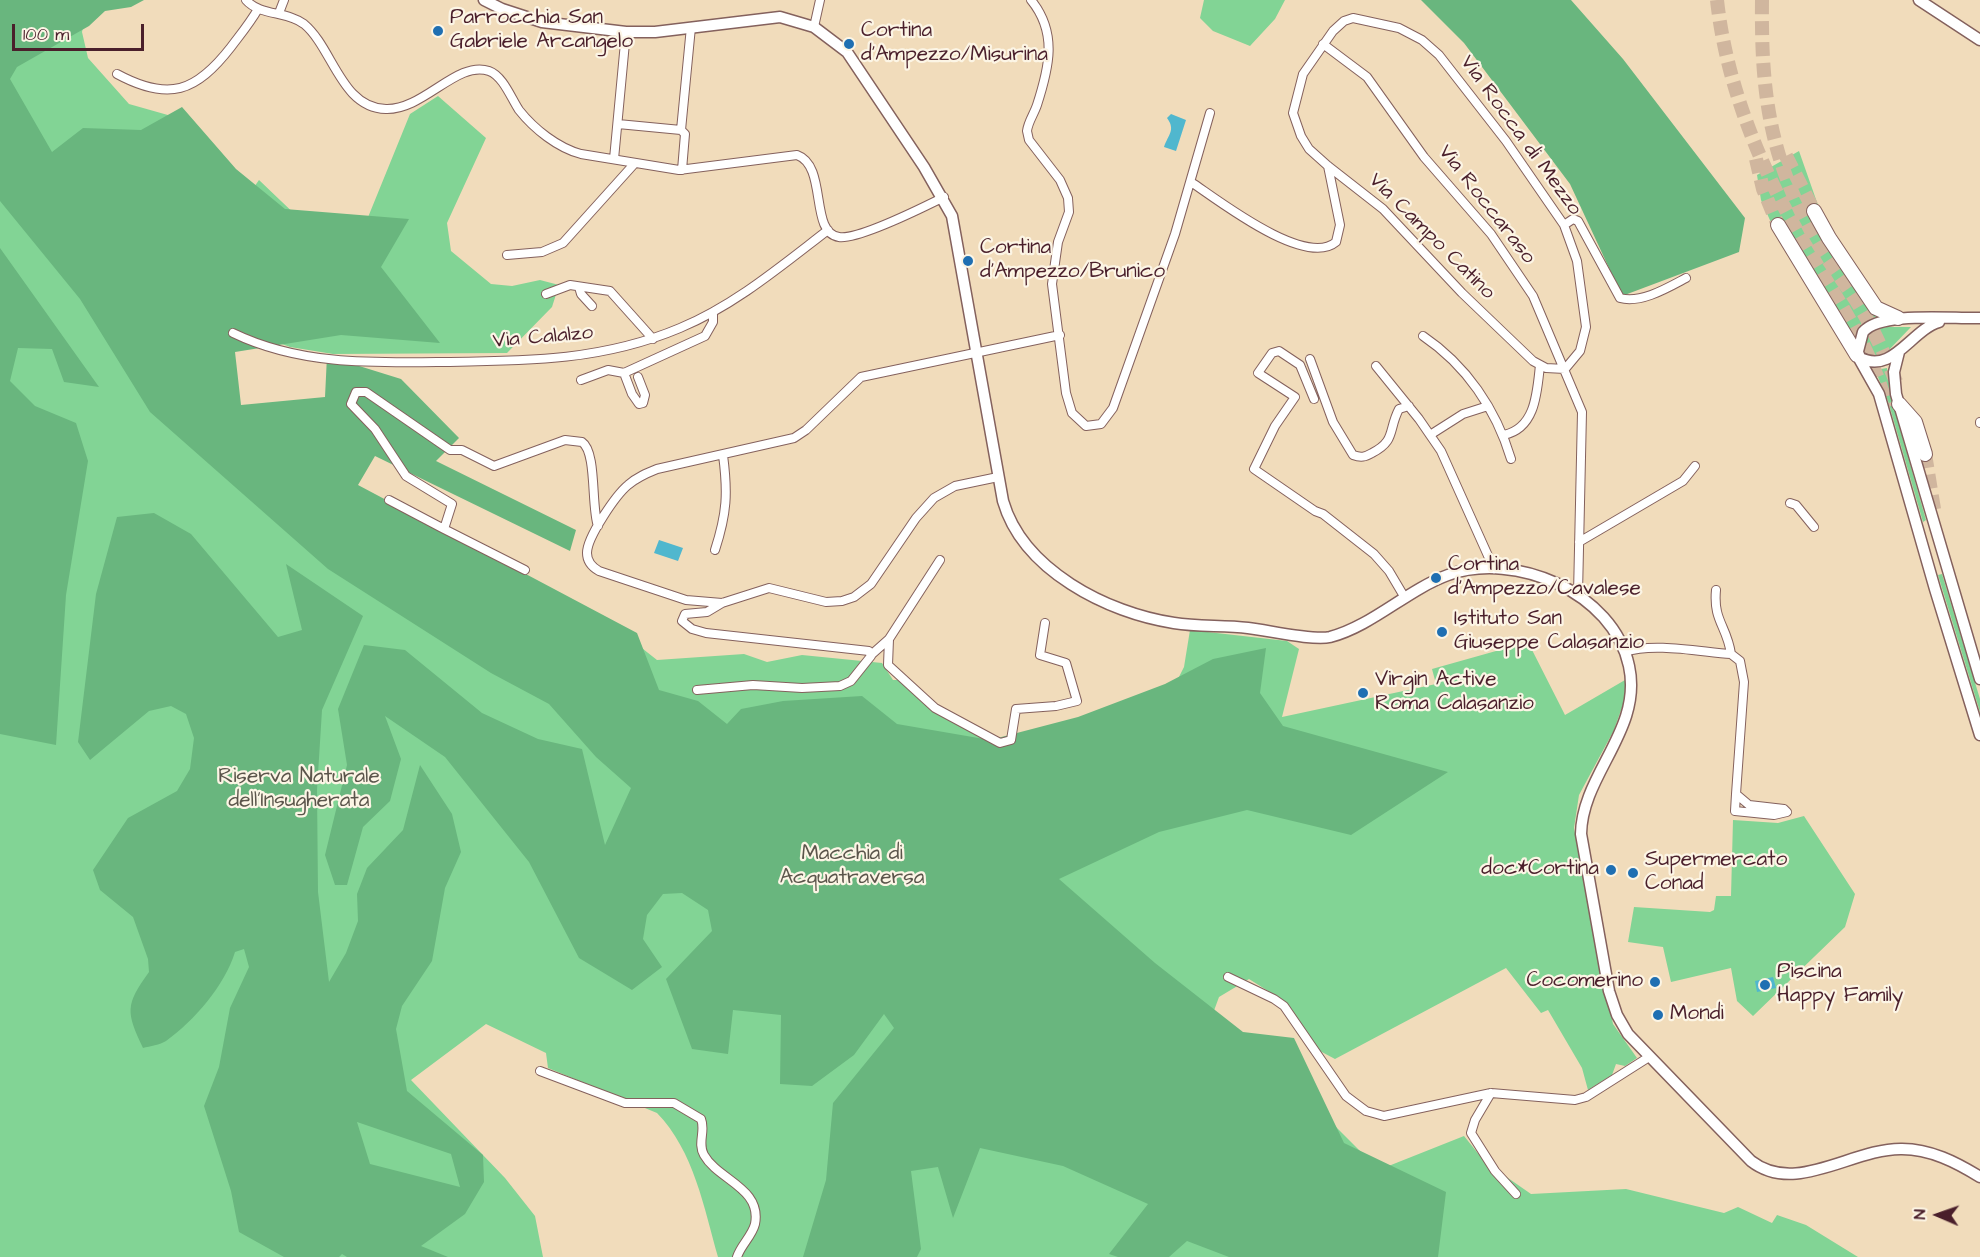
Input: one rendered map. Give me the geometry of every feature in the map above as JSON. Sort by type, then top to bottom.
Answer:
[{"type":"highway","points":[[1814,211],[1828,238],[1876,308],[1898,318]]},
{"type":"highway","points":[[1778,225],[1858,356]]},
{"type":"highway","points":[[1899,404],[1915,422],[1925,454]]},
{"type":"street","points":[[246,0],[258,9],[279,13],[300,22],[309,29],[348,88],[371,106],[384,109],[407,107],[465,71],[483,69],[494,74],[526,118],[561,146],[581,154],[682,170],[788,155],[800,156],[812,170],[828,230],[836,236],[849,237],[944,197]]},
{"type":"street","points":[[279,13],[284,0]]},
{"type":"street","points":[[484,0],[502,9],[542,22],[626,32],[770,17],[791,19],[814,27],[835,41],[855,61],[944,197],[957,232],[998,477],[1010,523],[1026,546],[1089,594],[1130,611],[1172,622],[1235,626],[1322,638],[1338,634],[1454,573],[1472,569],[1494,569],[1536,577],[1578,594],[1604,619],[1625,652],[1631,681],[1629,709],[1623,726],[1587,798],[1582,816],[1581,834],[1611,1001],[1624,1028],[1750,1161],[1770,1172],[1784,1175],[1800,1173],[1884,1150],[1905,1149],[1945,1158],[1980,1177]]},
{"type":"street","points":[[814,27],[820,0]]},
{"type":"street","points":[[1030,0],[1045,24],[1050,53],[1045,81],[1028,127],[1028,136],[1060,180],[1069,207],[1058,242],[1052,278],[1064,382],[1072,413],[1086,426],[1098,425],[1113,408],[1165,262],[1191,182],[1210,112]]},
{"type":"street","points":[[1919,0],[1980,40]]},
{"type":"street","points":[[117,74],[141,86],[154,89],[175,88],[197,81],[212,71],[258,9]]},
{"type":"street","name":"Via Rocca di Mezzo","points":[[1323,44],[1340,24],[1353,18],[1399,28],[1422,40],[1439,55],[1459,79],[1564,225],[1577,261],[1586,318],[1580,351],[1565,369]]},
{"type":"street","points":[[681,130],[691,27]]},
{"type":"street","points":[[614,159],[626,32]]},
{"type":"street","name":"Via Campo Catino","points":[[1323,44],[1303,74],[1293,112],[1305,143],[1328,166],[1383,209],[1462,293],[1540,365]]},
{"type":"street","name":"Via Roccaraso","points":[[1323,44],[1368,77],[1424,157],[1491,234],[1533,296],[1565,369],[1583,418],[1578,594]]},
{"type":"street","points":[[618,124],[681,130],[685,134],[682,170]]},
{"type":"street","points":[[507,255],[542,252],[563,243],[634,163]]},
{"type":"street","points":[[1191,182],[1262,228],[1295,244],[1324,248],[1336,242],[1341,227],[1328,166]]},
{"type":"street","points":[[1564,225],[1573,219],[1578,220],[1620,298],[1635,299],[1686,278]]},
{"type":"street","name":"Via Calalzo","points":[[233,333],[258,344],[306,357],[382,363],[570,358],[653,339],[712,312],[742,295],[828,230]]},
{"type":"street","points":[[546,294],[564,286],[610,291],[616,294],[637,323],[653,339]]},
{"type":"street","points":[[579,287],[580,294],[592,306]]},
{"type":"street","points":[[581,380],[608,370],[624,373],[705,336],[713,322],[712,312]]},
{"type":"street","points":[[1980,318],[1946,320],[1898,318],[1866,328],[1861,335],[1858,356],[1880,394],[1980,735]]},
{"type":"street","points":[[1913,318],[1918,327],[1915,334]]},
{"type":"street","points":[[1858,356],[1868,361],[1881,362],[1899,352],[1915,334],[1928,326],[1946,320]]},
{"type":"street","points":[[723,603],[687,600],[599,571],[591,565],[587,556],[589,542],[618,496],[639,477],[657,469],[800,435],[861,377],[1060,335]]},
{"type":"street","points":[[1423,336],[1452,358],[1488,406],[1504,435],[1511,459]]},
{"type":"street","points":[[1314,399],[1299,363],[1279,351],[1272,353],[1258,373],[1295,397],[1275,426],[1254,469],[1316,512],[1323,514],[1374,554],[1389,571],[1405,598]]},
{"type":"street","points":[[1899,352],[1894,378],[1899,404],[1980,680]]},
{"type":"street","points":[[1310,359],[1334,422],[1353,455],[1364,457],[1383,448],[1390,438],[1400,410],[1409,406]]},
{"type":"street","points":[[1504,435],[1514,433],[1527,420],[1535,400],[1540,365],[1565,369]]},
{"type":"street","points":[[1376,366],[1409,406],[1448,465],[1494,569]]},
{"type":"street","points":[[624,373],[639,404],[643,403],[645,395],[638,377]]},
{"type":"street","points":[[444,529],[452,504],[406,476],[375,429],[351,404],[356,392],[366,392],[450,450],[462,450],[494,466],[565,440],[582,442],[590,453],[594,515],[598,526]]},
{"type":"street","points":[[1430,435],[1458,416],[1488,406]]},
{"type":"street","points":[[715,550],[725,518],[727,500],[723,455]]},
{"type":"street","points":[[1579,543],[1683,480],[1695,466]]},
{"type":"street","points":[[871,655],[869,651],[836,645],[706,633],[692,629],[682,621],[685,614],[707,612],[723,603],[762,588],[826,602],[854,597],[877,577],[916,518],[934,498],[955,486],[998,477]]},
{"type":"street","points":[[389,500],[525,570]]},
{"type":"street","points":[[1790,503],[1796,505],[1814,527]]},
{"type":"street","points":[[1922,543],[1938,539]]},
{"type":"street","points":[[697,690],[753,685],[802,688],[840,686],[851,681],[871,655],[889,639],[940,560]]},
{"type":"street","points":[[1716,590],[1715,611],[1727,638],[1731,654]]},
{"type":"street","points":[[889,639],[888,665],[935,708],[1000,743],[1011,740],[1016,709],[1056,706],[1077,701],[1066,663],[1040,655],[1045,623]]},
{"type":"street","points":[[1625,652],[1636,649],[1658,649],[1731,654],[1741,662],[1744,671],[1736,794],[1735,811],[1774,815],[1787,812],[1784,809],[1749,805],[1736,794]]},
{"type":"street","points":[[1228,977],[1284,1006],[1346,1096],[1370,1113],[1384,1116],[1491,1093],[1580,1100],[1649,1057]]},
{"type":"street","points":[[540,1071],[626,1104],[674,1103],[701,1119],[703,1126],[700,1144],[704,1157],[745,1192],[754,1207],[754,1228],[737,1257]]},
{"type":"street","points":[[1491,1093],[1475,1120],[1471,1133],[1495,1171],[1516,1194]]},
{"type":"green space","name":"Riserva Naturale dell'Insugherata","points":[[0,0],[88,6],[82,32],[88,58],[129,104],[189,121],[252,190],[259,180],[303,222],[362,232],[410,114],[438,96],[486,138],[447,223],[451,251],[491,284],[512,286],[540,280],[559,285],[552,307],[507,353],[333,354],[290,347],[231,325],[192,370],[339,484],[619,630],[657,660],[744,654],[767,662],[802,655],[882,663],[893,680],[905,680],[930,707],[1016,754],[1145,744],[1184,667],[1190,630],[1287,641],[1299,649],[1282,717],[1436,684],[1432,669],[1528,642],[1565,715],[1625,680],[1625,699],[1614,730],[1579,795],[1574,828],[1613,1024],[1637,1058],[1625,1066],[1616,1064],[1612,1075],[1588,1090],[1582,1068],[1548,1010],[1541,1013],[1506,968],[1335,1059],[1318,1050],[1287,1003],[1249,979],[1219,997],[1208,1027],[1317,1108],[1375,1166],[1386,1167],[1464,1136],[1485,1162],[1531,1194],[1626,1189],[1724,1213],[1738,1207],[1772,1223],[1777,1215],[1806,1225],[1858,1257],[718,1257],[689,1162],[670,1128],[657,1113],[548,1068],[546,1053],[486,1024],[411,1080],[505,1178],[535,1216],[543,1257],[0,1257]]},
{"type":"green space","name":"Macchia di Acquatraversa","points":[[0,0],[144,0],[131,7],[105,11],[89,26],[17,67],[10,79],[52,152],[83,128],[141,130],[182,107],[236,169],[285,209],[409,219],[381,267],[440,343],[341,335],[235,352],[241,405],[325,397],[327,356],[401,379],[459,438],[436,461],[576,530],[570,551],[375,456],[358,485],[637,633],[659,690],[698,701],[727,724],[741,709],[783,701],[862,696],[897,724],[990,740],[1078,717],[1165,684],[1213,659],[1266,648],[1260,693],[1283,726],[1448,772],[1351,835],[1247,810],[1159,832],[1059,879],[1155,963],[1243,1032],[1294,1038],[1344,1143],[1446,1192],[1438,1257],[1229,1257],[1187,1241],[1169,1257],[1118,1257],[1109,1254],[1148,1204],[1063,1166],[980,1148],[953,1218],[938,1167],[911,1171],[921,1249],[917,1257],[803,1257],[826,1180],[833,1103],[894,1028],[884,1014],[854,1055],[812,1086],[780,1084],[781,1015],[733,1010],[728,1054],[692,1049],[666,979],[712,931],[708,910],[682,893],[663,894],[647,915],[643,939],[662,967],[632,990],[579,958],[529,862],[445,757],[385,716],[401,759],[390,801],[363,827],[347,885],[335,885],[325,855],[347,765],[338,709],[364,645],[405,650],[482,713],[538,739],[582,749],[605,845],[631,788],[596,757],[549,704],[491,673],[328,569],[150,412],[80,299],[0,201]]},
{"type":"green space","points":[[1204,0],[1285,0],[1275,19],[1250,46],[1213,31],[1200,18]]},
{"type":"green space","points":[[1421,0],[1571,0],[1623,59],[1745,218],[1739,252],[1622,296],[1570,184],[1464,43]]},
{"type":"green space","points":[[1799,151],[1819,208],[1876,317],[1863,321],[1854,335],[1803,260],[1773,227],[1761,200],[1757,175]]},
{"type":"green space","points":[[0,248],[99,387],[64,382],[52,349],[18,348],[10,381],[35,406],[76,423],[88,461],[66,595],[56,745],[0,734]]},
{"type":"green space","points":[[1888,327],[1911,327],[1885,354],[1874,356],[1866,352],[1867,337],[1873,331]]},
{"type":"green space","points":[[1887,368],[1891,397],[1926,520],[1923,522],[1888,401],[1875,370]]},
{"type":"green space","points":[[154,513],[191,534],[278,637],[302,630],[286,564],[363,616],[322,710],[317,790],[318,892],[329,982],[346,953],[358,921],[357,894],[367,868],[403,830],[420,765],[452,814],[461,852],[445,888],[432,961],[402,1006],[396,1029],[407,1091],[483,1155],[484,1182],[465,1214],[421,1246],[448,1257],[347,1257],[342,1254],[339,1257],[284,1257],[239,1232],[231,1191],[204,1106],[219,1067],[230,1008],[249,967],[244,949],[235,952],[216,989],[198,1013],[177,1033],[164,1042],[143,1048],[137,1036],[131,1017],[132,1001],[149,972],[148,959],[133,917],[100,890],[93,870],[128,818],[177,791],[190,769],[194,738],[186,714],[171,706],[149,711],[90,760],[78,742],[96,594],[117,517]],"holes":[[[357,1122],[451,1154],[460,1187],[370,1164]]]},
{"type":"green space","points":[[1942,574],[1980,699],[1980,712],[1938,575]]},
{"type":"green space","points":[[1804,816],[1855,894],[1845,927],[1753,1016],[1737,1001],[1731,968],[1671,982],[1663,947],[1628,942],[1634,907],[1710,912],[1714,910],[1716,896],[1731,896],[1733,820],[1778,823]]},
{"type":"water","points":[[1171,114],[1186,120],[1176,151],[1164,147],[1171,129],[1167,118]]},
{"type":"water","points":[[659,540],[683,548],[678,561],[654,553]]},
{"type":"water","name":"Piscina Happy Family","points":[[1773,977],[1776,988],[1757,992],[1755,981]]},
{"type":"tunnel","points":[[1717,0],[1721,31],[1736,92],[1758,152],[1785,209],[1871,361],[1887,407]]},
{"type":"tunnel","points":[[1762,0],[1766,90],[1776,145],[1785,173],[1810,229],[1863,312],[1897,384]]},
{"type":"tunnel","points":[[1786,156],[1814,211]]},
{"type":"tunnel","points":[[1756,159],[1763,189],[1778,225]]},
{"type":"tunnel","points":[[1925,454],[1935,515]]},
{"type":"place","name":"Parrocchia San Gabriele Arcangelo","points":[[438,31]]},
{"type":"place","name":"Cortina d'Ampezzo/Misurina","points":[[849,44]]},
{"type":"place","name":"Cortina d'Ampezzo/Brunico","points":[[968,261]]},
{"type":"place","name":"Cortina d'Ampezzo/Cavalese","points":[[1436,578]]},
{"type":"place","name":"Istituto San Giuseppe Calasanzio","points":[[1442,632]]},
{"type":"place","name":"Virgin Active Roma Calasanzio","points":[[1363,693]]},
{"type":"place","name":"doc*Cortina","points":[[1611,870]]},
{"type":"place","name":"Supermercato Conad","points":[[1633,873]]},
{"type":"place","name":"Cocomerino","points":[[1655,982]]},
{"type":"place","name":"Piscina Happy Family","points":[[1765,985]]},
{"type":"place","name":"Mondi","points":[[1658,1015]]}]
